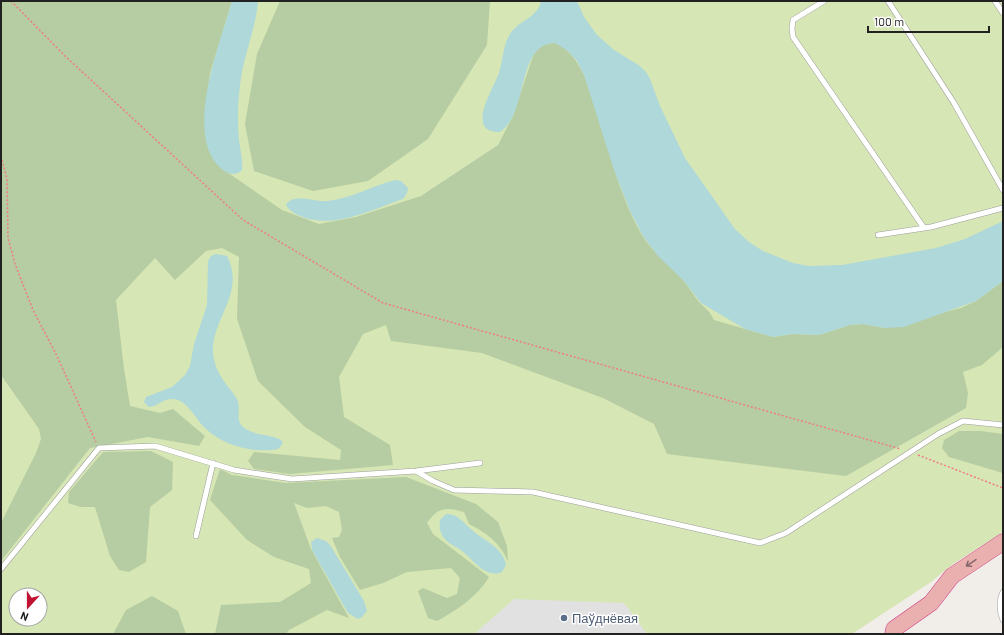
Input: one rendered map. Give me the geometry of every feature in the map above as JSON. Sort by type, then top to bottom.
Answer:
[{"type":"highway","points":[[891,632],[931,603],[952,576],[1003,542]]},
{"type":"lane","points":[[824,1],[794,20],[792,29],[793,37],[924,228]]},
{"type":"lane","points":[[888,1],[954,104],[1003,190]]},
{"type":"lane","points":[[995,1],[1003,13]]},
{"type":"lane","points":[[878,235],[924,228],[1003,208]]},
{"type":"lane","points":[[416,471],[433,481],[454,490],[533,492],[760,543],[786,533],[938,434],[963,421],[1003,424]]},
{"type":"lane","points":[[1,569],[99,448],[155,446],[234,470],[292,479],[416,471],[480,463]]},
{"type":"lane","points":[[196,536],[213,463]]},
{"type":"lane","points":[[1003,592],[1000,597],[1000,608],[1003,620]]},
{"type":"path","points":[[11,1],[65,56],[243,220],[383,303],[912,452],[1003,488]]},
{"type":"path","points":[[1,156],[7,179],[8,238],[15,264],[33,310],[56,354],[99,448]]},
{"type":"green space","points":[[1,1],[1003,1],[1003,532],[953,564],[931,582],[852,634],[1,634]]},
{"type":"green space","points":[[1,1],[232,1],[210,73],[206,103],[221,168],[282,210],[319,224],[356,217],[421,196],[498,145],[513,116],[533,56],[542,46],[555,43],[569,52],[584,75],[592,95],[624,196],[642,235],[656,253],[683,280],[714,320],[773,337],[793,334],[819,335],[850,325],[862,324],[885,328],[961,308],[976,301],[1003,281],[1003,347],[982,365],[963,372],[968,393],[966,408],[846,476],[667,454],[654,424],[603,398],[482,353],[391,341],[386,325],[363,334],[339,377],[344,417],[390,445],[393,465],[290,474],[254,469],[248,461],[254,452],[340,460],[341,450],[305,427],[258,381],[237,319],[239,257],[222,248],[206,251],[175,280],[155,258],[116,300],[130,406],[160,413],[173,409],[205,436],[199,446],[148,437],[90,448],[1,561],[1,523],[36,453],[41,439],[39,429],[1,375]]},
{"type":"green space","points":[[280,1],[490,1],[487,45],[428,139],[368,181],[313,191],[254,171],[245,124],[257,54]]},
{"type":"green space","points":[[959,431],[981,431],[1003,434],[1003,473],[949,457],[942,448],[944,440]]},
{"type":"green space","points":[[151,451],[173,462],[172,490],[150,507],[146,562],[129,572],[119,570],[110,556],[95,507],[81,507],[68,503],[69,492],[103,452]]},
{"type":"green space","points":[[220,469],[232,475],[286,483],[406,477],[476,504],[498,522],[507,546],[508,561],[497,543],[469,524],[464,512],[447,509],[439,511],[435,514],[427,523],[433,534],[489,577],[473,597],[437,621],[428,618],[418,591],[423,588],[447,598],[457,594],[460,578],[451,568],[407,572],[383,583],[360,590],[340,557],[332,538],[339,537],[342,530],[339,512],[326,506],[307,508],[294,503],[311,549],[349,618],[327,610],[289,630],[286,634],[215,634],[221,605],[280,602],[311,583],[309,569],[274,557],[247,540],[210,500]]},
{"type":"green space","points":[[152,596],[178,611],[186,634],[113,634],[126,610]]},
{"type":"shaded area","name":"Паўднёвая","points":[[514,599],[624,603],[647,634],[474,634]]},
{"type":"water","points":[[232,1],[258,1],[255,22],[244,64],[239,92],[238,126],[242,170],[238,173],[230,174],[212,158],[206,138],[204,116],[207,91],[213,65]]},
{"type":"water","points":[[541,1],[577,1],[584,17],[597,35],[614,50],[640,66],[646,72],[660,106],[685,158],[735,229],[749,242],[763,251],[793,263],[809,266],[842,265],[936,248],[965,239],[1003,221],[1003,281],[976,301],[904,327],[885,328],[862,324],[850,325],[819,335],[793,334],[773,337],[745,329],[701,303],[684,281],[658,256],[643,236],[630,211],[614,170],[584,75],[577,61],[568,51],[555,43],[543,46],[534,54],[528,66],[515,110],[509,123],[500,132],[489,130],[484,125],[484,108],[499,73],[504,48],[508,38],[518,25],[536,11]]},
{"type":"water","points":[[395,180],[401,181],[408,188],[403,199],[351,217],[324,221],[311,219],[294,213],[286,205],[292,200],[301,198],[322,201],[336,200]]},
{"type":"water","points":[[216,254],[227,256],[232,269],[233,281],[228,303],[215,336],[213,352],[216,367],[220,376],[237,399],[239,406],[239,420],[242,426],[250,431],[281,440],[283,443],[278,449],[249,449],[238,447],[219,439],[204,427],[186,405],[177,400],[169,399],[149,407],[144,402],[146,397],[172,387],[185,375],[190,366],[194,344],[207,305],[208,261],[211,256]]},
{"type":"water","points":[[446,514],[458,517],[501,553],[506,565],[502,572],[490,573],[485,571],[462,551],[446,540],[440,530],[440,520]]},
{"type":"water","points":[[317,538],[326,541],[330,545],[364,601],[367,611],[361,618],[358,619],[348,613],[312,550],[311,542]]},
{"type":"place","name":"Паўднёвая","points":[[564,618]]}]
